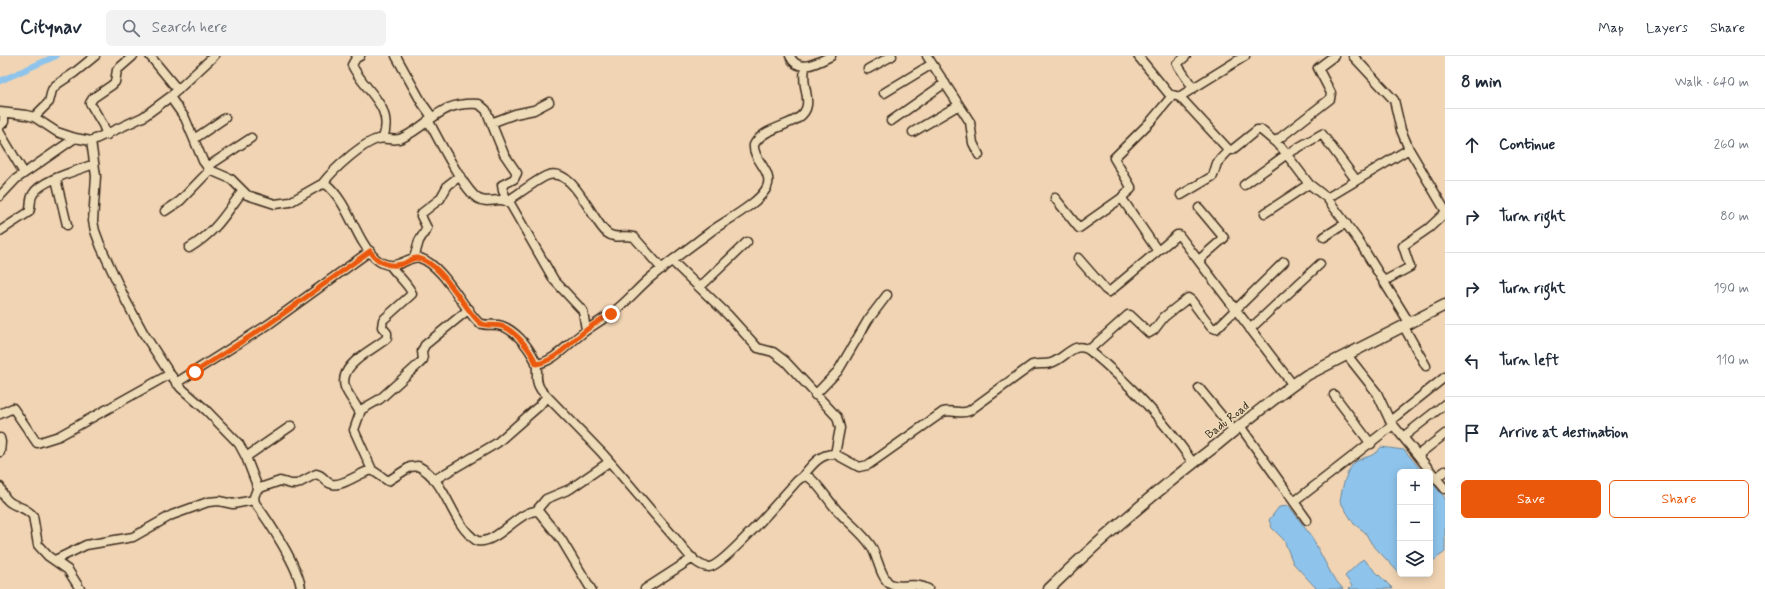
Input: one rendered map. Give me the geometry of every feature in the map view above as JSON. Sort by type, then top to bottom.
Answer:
[{"type":"main road","name":"Badu Road","points":[[1049,589],[1132,514],[1193,463],[1293,385],[1307,375],[1445,305]]},
{"type":"street","points":[[34,117],[49,102],[53,88],[78,71],[95,56]]},
{"type":"street","points":[[107,135],[90,103],[93,98],[112,85],[116,80],[117,70],[133,56]]},
{"type":"street","points":[[150,56],[178,90]]},
{"type":"street","points":[[0,126],[4,122],[2,113],[26,115],[34,117],[57,132],[91,141],[107,135],[143,117],[170,97],[214,56]]},
{"type":"street","points":[[360,56],[356,58],[352,65],[385,114],[386,124],[383,138]]},
{"type":"street","points":[[396,56],[460,176],[473,194],[479,199],[508,201],[547,175],[554,174],[561,176],[574,186],[599,224],[608,233],[612,236],[634,237],[662,269]]},
{"type":"street","points":[[790,56],[797,65],[805,67],[831,56]]},
{"type":"street","points":[[868,69],[892,56]]},
{"type":"street","points":[[927,56],[970,122],[972,142],[979,155]]},
{"type":"street","points":[[1138,56],[1229,150]]},
{"type":"street","points":[[1186,56],[1177,64],[1193,88]]},
{"type":"street","points":[[1055,198],[1079,228],[1123,197],[1131,189],[1131,187],[1115,159],[1115,156],[1176,96],[1193,88],[1245,56]]},
{"type":"street","points":[[1276,141],[1330,99],[1331,93],[1318,68],[1334,56]]},
{"type":"street","points":[[1353,56],[1394,100],[1401,130],[1409,149],[1445,210]]},
{"type":"street","points":[[884,93],[932,64]]},
{"type":"street","points":[[536,364],[542,363],[551,358],[586,330],[611,314],[662,269],[723,222],[749,205],[767,187],[769,180],[755,153],[754,145],[764,134],[774,128],[797,120],[806,110],[808,102],[804,81],[805,67]]},
{"type":"street","points":[[891,121],[945,83]]},
{"type":"street","points":[[170,97],[185,118],[209,169],[231,179],[242,192],[256,199],[274,204],[285,204],[323,183],[333,171],[355,153],[372,142],[383,138],[392,140],[402,138],[430,118],[452,106],[479,104],[486,110],[504,154],[516,173],[514,179],[502,185],[503,191],[554,280],[583,311],[586,330]]},
{"type":"street","points":[[491,123],[515,114],[534,110],[549,102]]},
{"type":"street","points":[[913,132],[959,105]]},
{"type":"street","points":[[194,139],[225,118]]},
{"type":"street","points":[[1181,195],[1213,176],[1217,162],[1229,150],[1232,150],[1258,129],[1261,130],[1276,141],[1308,184],[1327,198],[1346,223],[1384,281],[1426,366]]},
{"type":"street","points":[[0,133],[24,174]]},
{"type":"street","points":[[1244,185],[1287,154],[1322,134],[1356,180]]},
{"type":"street","points":[[0,196],[13,181],[75,138]]},
{"type":"street","points":[[165,211],[180,200],[209,169],[251,138]]},
{"type":"street","points":[[91,141],[96,176],[93,210],[95,231],[126,301],[144,334],[176,383],[239,444],[255,479],[257,489],[254,500],[282,545],[299,580],[301,589]]},
{"type":"street","points":[[1327,198],[1409,149]]},
{"type":"street","points":[[0,231],[25,216],[31,209],[30,200],[34,192],[46,183],[94,164]]},
{"type":"street","points":[[414,258],[419,241],[427,228],[421,216],[422,213],[440,199],[448,185],[460,176]]},
{"type":"street","points":[[56,179],[67,225]]},
{"type":"street","points":[[323,183],[330,187],[335,193],[370,251],[378,260],[390,265],[403,264],[414,258],[421,258],[436,269],[477,321],[483,325],[502,326],[512,331],[525,346],[536,364],[536,381],[541,390],[609,462],[693,558],[702,565],[708,567],[713,566],[750,532],[797,480],[802,477],[820,458],[826,455],[835,454],[855,466],[863,467],[868,465],[943,412],[951,411],[964,413],[974,408],[1032,365],[1037,363],[1050,364],[1078,347],[1085,347],[1089,350],[1152,409],[1193,463]]},
{"type":"street","points":[[1265,213],[1308,184]]},
{"type":"street","points":[[189,248],[205,239],[213,231],[242,192]]},
{"type":"street","points":[[1123,197],[1158,250]]},
{"type":"street","points":[[1199,260],[1224,238],[1200,208]]},
{"type":"street","points":[[1384,281],[1410,267],[1402,246],[1428,228],[1445,213]]},
{"type":"street","points":[[1324,237],[1346,223]]},
{"type":"street","points":[[1078,258],[1105,290],[1109,292],[1158,250],[1177,235],[1180,235],[1293,385]]},
{"type":"street","points":[[700,287],[747,242]]},
{"type":"street","points":[[176,383],[269,324],[370,251]]},
{"type":"street","points":[[672,261],[728,315],[754,345],[779,356],[834,413],[839,422],[840,428],[835,454]]},
{"type":"street","points":[[1089,350],[1128,315],[1130,315],[1149,333],[1154,330],[1164,317],[1188,298],[1214,329],[1236,310],[1284,262]]},
{"type":"street","points":[[1250,329],[1320,264]]},
{"type":"street","points":[[390,265],[399,278],[411,289],[412,294],[383,320],[382,326],[387,333],[387,338],[370,349],[346,371],[345,387],[360,413],[354,430],[372,470],[388,481],[410,468],[418,466],[434,480],[463,529],[477,541],[488,539],[529,513],[536,511],[546,499],[574,486],[609,462]]},
{"type":"street","points":[[815,394],[838,371],[868,320],[887,295]]},
{"type":"street","points":[[359,411],[380,399],[419,364],[423,360],[422,351],[425,345],[469,309]]},
{"type":"street","points":[[1347,355],[1377,393],[1391,423],[1445,489]]},
{"type":"street","points":[[0,414],[13,408],[37,443],[59,436],[170,374]]},
{"type":"street","points":[[1294,502],[1370,444],[1391,423],[1445,377]]},
{"type":"street","points":[[1199,388],[1237,428],[1307,520]]},
{"type":"street","points":[[1334,395],[1370,444]]},
{"type":"street","points":[[434,480],[497,443],[539,406],[547,396]]},
{"type":"street","points":[[1403,437],[1445,404]]},
{"type":"street","points":[[246,457],[291,426]]},
{"type":"street","points":[[1418,456],[1445,434]]},
{"type":"street","points":[[0,438],[2,442],[0,452]]},
{"type":"street","points":[[257,489],[280,481],[295,485],[316,474],[321,475],[328,483],[336,484],[372,470]]},
{"type":"street","points":[[1436,478],[1445,471]]},
{"type":"street","points":[[802,477],[812,480],[835,509],[865,538],[876,554],[884,576],[890,586],[896,588],[919,585],[928,589]]},
{"type":"street","points":[[0,487],[3,496],[7,501],[14,506],[26,510],[33,516],[35,538],[38,545],[48,556],[68,570],[80,589]]},
{"type":"street","points":[[55,560],[86,545],[133,537],[176,514],[208,502],[219,501],[233,504],[254,500]]},
{"type":"street","points":[[536,511],[540,513],[561,539],[591,589]]},
{"type":"street","points":[[645,589],[693,558]]},
{"type":"water","points":[[1381,447],[1404,450],[1420,469],[1397,469],[1397,571],[1371,543],[1365,532],[1354,524],[1340,501],[1345,479],[1353,464],[1361,459],[1373,455]]},
{"type":"water","points":[[1433,484],[1445,498],[1445,552],[1433,561]]},
{"type":"water","points":[[1289,506],[1311,536],[1333,577],[1343,589],[1317,589],[1293,563],[1284,540],[1272,528],[1269,520],[1279,507]]},
{"type":"water","points":[[1363,559],[1393,589],[1349,589],[1352,586],[1345,576]]},
{"type":"waterway","points":[[0,81],[56,56]]},
{"type":"route","points":[[195,372],[269,324],[370,251],[378,260],[390,265],[403,264],[414,258],[421,258],[429,263],[449,284],[477,321],[486,326],[502,326],[508,328],[516,334],[535,360],[536,364],[542,363],[551,358],[586,330],[611,314]]}]
